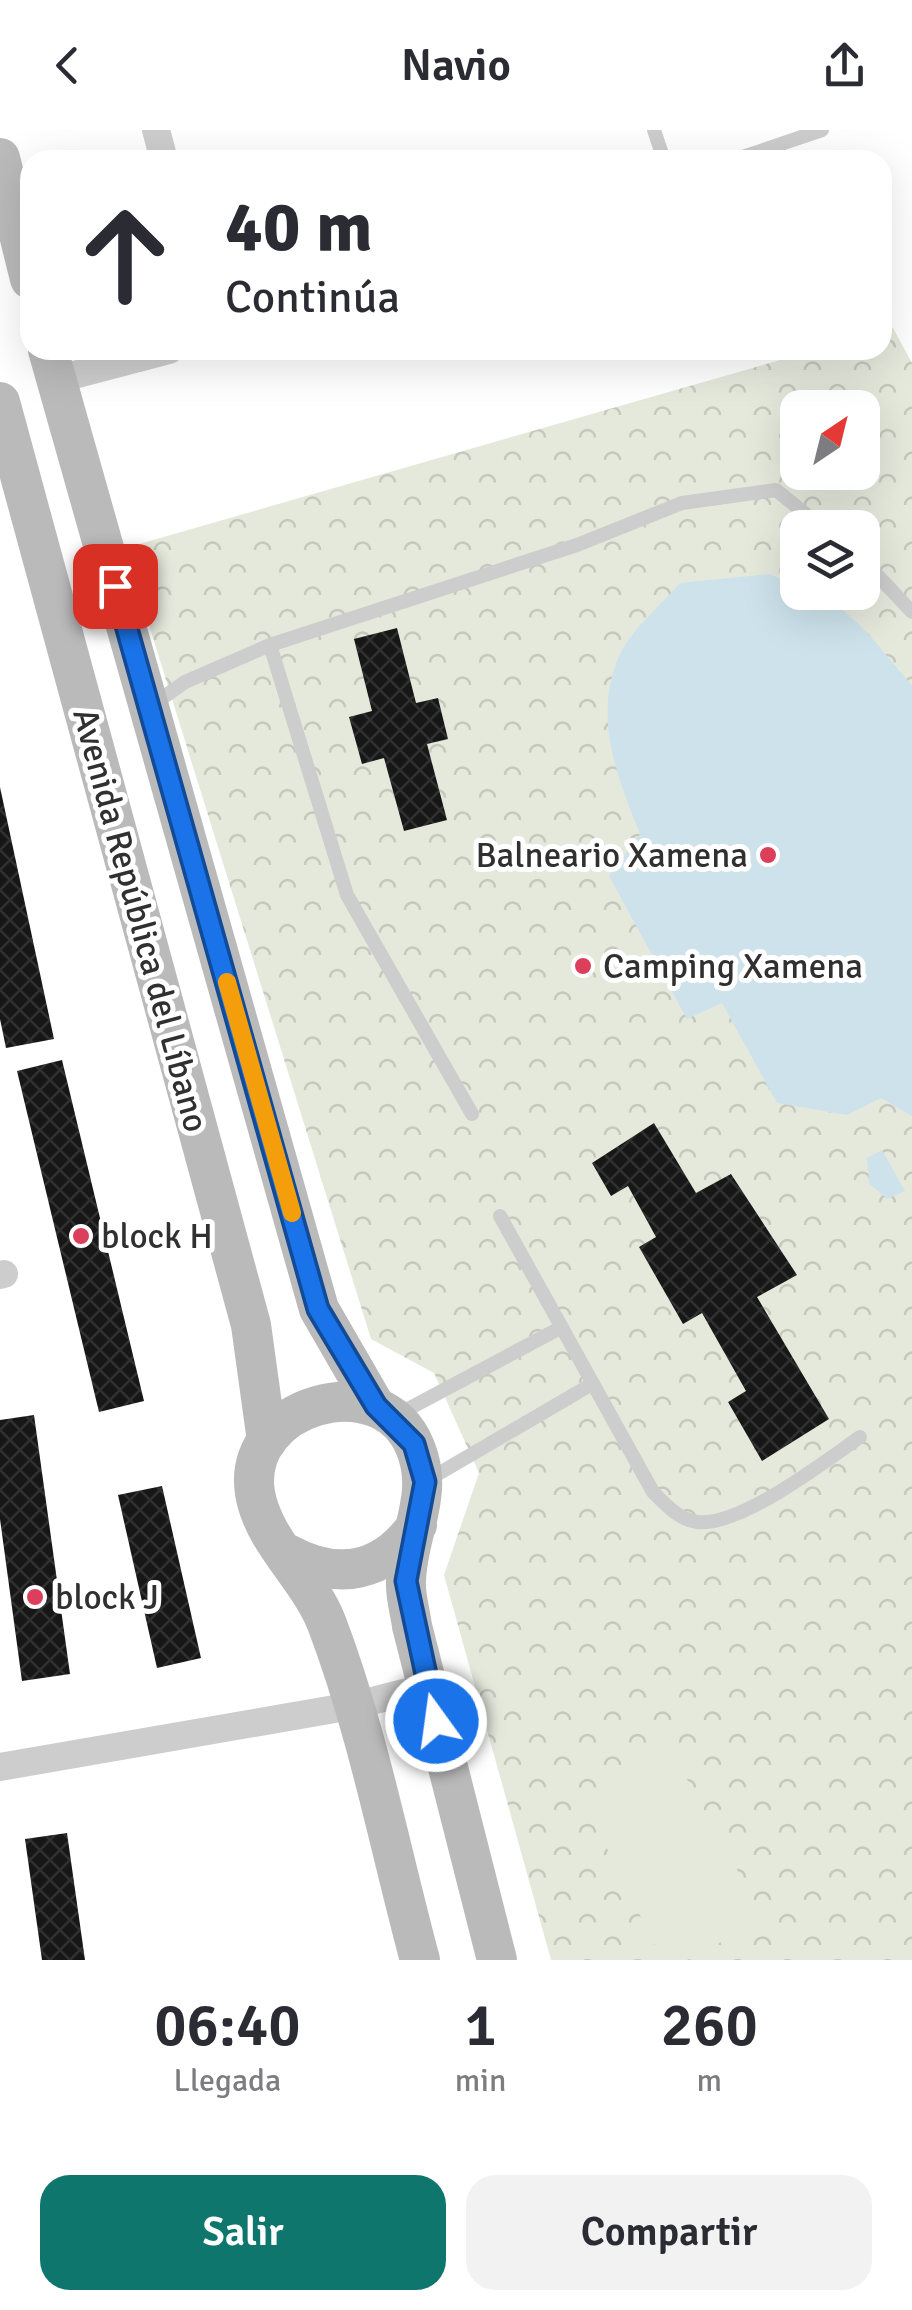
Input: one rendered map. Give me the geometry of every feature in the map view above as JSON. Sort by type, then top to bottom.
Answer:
[{"type":"street","points":[[0,158],[20,239]]},
{"type":"street","points":[[51,365],[90,360]]},
{"type":"street","name":"Avenida República del Líbano","points":[[51,365],[318,1309],[383,1412]]},
{"type":"street","name":"Avenida República del Líbano","points":[[0,402],[251,1325],[268,1441]]},
{"type":"street","points":[[55,605],[73,578],[89,572],[102,574],[115,586]]},
{"type":"street","points":[[105,790],[126,815],[139,822],[158,821],[175,796]]},
{"type":"street","points":[[420,1960],[326,1622],[288,1554],[267,1530],[255,1490],[258,1463],[268,1441],[296,1412],[325,1402],[362,1401],[383,1412],[414,1444],[425,1482],[406,1581],[427,1687],[497,1960]]},
{"type":"street","points":[[288,1554],[312,1566],[347,1571],[378,1564],[406,1541],[416,1525]]},
{"type":"street","points":[[0,1767],[352,1706],[427,1687]]},
{"type":"lane","points":[[763,150],[822,130]]},
{"type":"lane","points":[[150,706],[185,682],[270,645],[576,545],[682,503],[776,490],[801,510]]},
{"type":"lane","points":[[880,578],[912,612]]},
{"type":"lane","points":[[270,645],[347,895],[472,1114]]},
{"type":"lane","points":[[500,1216],[653,1492],[693,1522],[712,1522],[737,1513],[810,1473],[860,1437]]},
{"type":"lane","points":[[383,1412],[562,1327]]},
{"type":"lane","points":[[425,1482],[592,1384]]},
{"type":"green space","name":"Camping Xamena","points":[[893,328],[912,363],[912,1960],[551,1960],[444,1575],[479,1473],[434,1373],[371,1339],[125,548],[780,360],[892,360]]},
{"type":"green space","points":[[671,1750],[764,1919],[687,1960],[662,1960],[582,1798]]},
{"type":"water","name":"Balneario Xamena","points":[[770,574],[780,579],[780,610],[843,610],[912,685],[912,1116],[881,1098],[847,1115],[777,1103],[722,1003],[687,1019],[609,876],[640,834],[611,746],[608,700],[612,677],[625,645],[680,583]]},
{"type":"water","points":[[882,1150],[905,1191],[887,1199],[869,1183],[867,1158]]},
{"type":"building","points":[[397,628],[416,703],[438,698],[448,739],[427,744],[447,820],[404,831],[384,758],[362,764],[349,717],[372,711],[354,639]]},
{"type":"building","points":[[0,787],[54,1039],[6,1048],[0,1019]]},
{"type":"building","name":"block H","points":[[62,1060],[144,1401],[99,1412],[17,1071]]},
{"type":"building","points":[[654,1123],[696,1193],[731,1174],[797,1275],[757,1297],[829,1419],[762,1461],[728,1402],[746,1391],[702,1313],[683,1324],[639,1247],[656,1237],[628,1186],[611,1196],[592,1163]]},
{"type":"building","name":"block J","points":[[34,1415],[70,1674],[22,1681],[0,1519],[0,1420]]},
{"type":"building","points":[[162,1486],[201,1658],[157,1668],[118,1495]]},
{"type":"building","points":[[67,1833],[85,1960],[42,1960],[25,1839]]},
{"type":"slow traffic","points":[[227,982],[292,1213]]},
{"type":"place","name":"Balneario Xamena","points":[[768,855]]},
{"type":"place","name":"Camping Xamena","points":[[583,966]]},
{"type":"place","name":"block H","points":[[81,1236]]},
{"type":"place","name":"block J","points":[[35,1597]]},
{"type":"route","points":[[115,586],[318,1309],[333,1340],[376,1406],[414,1444],[425,1482],[406,1581],[412,1626],[436,1721]]}]
